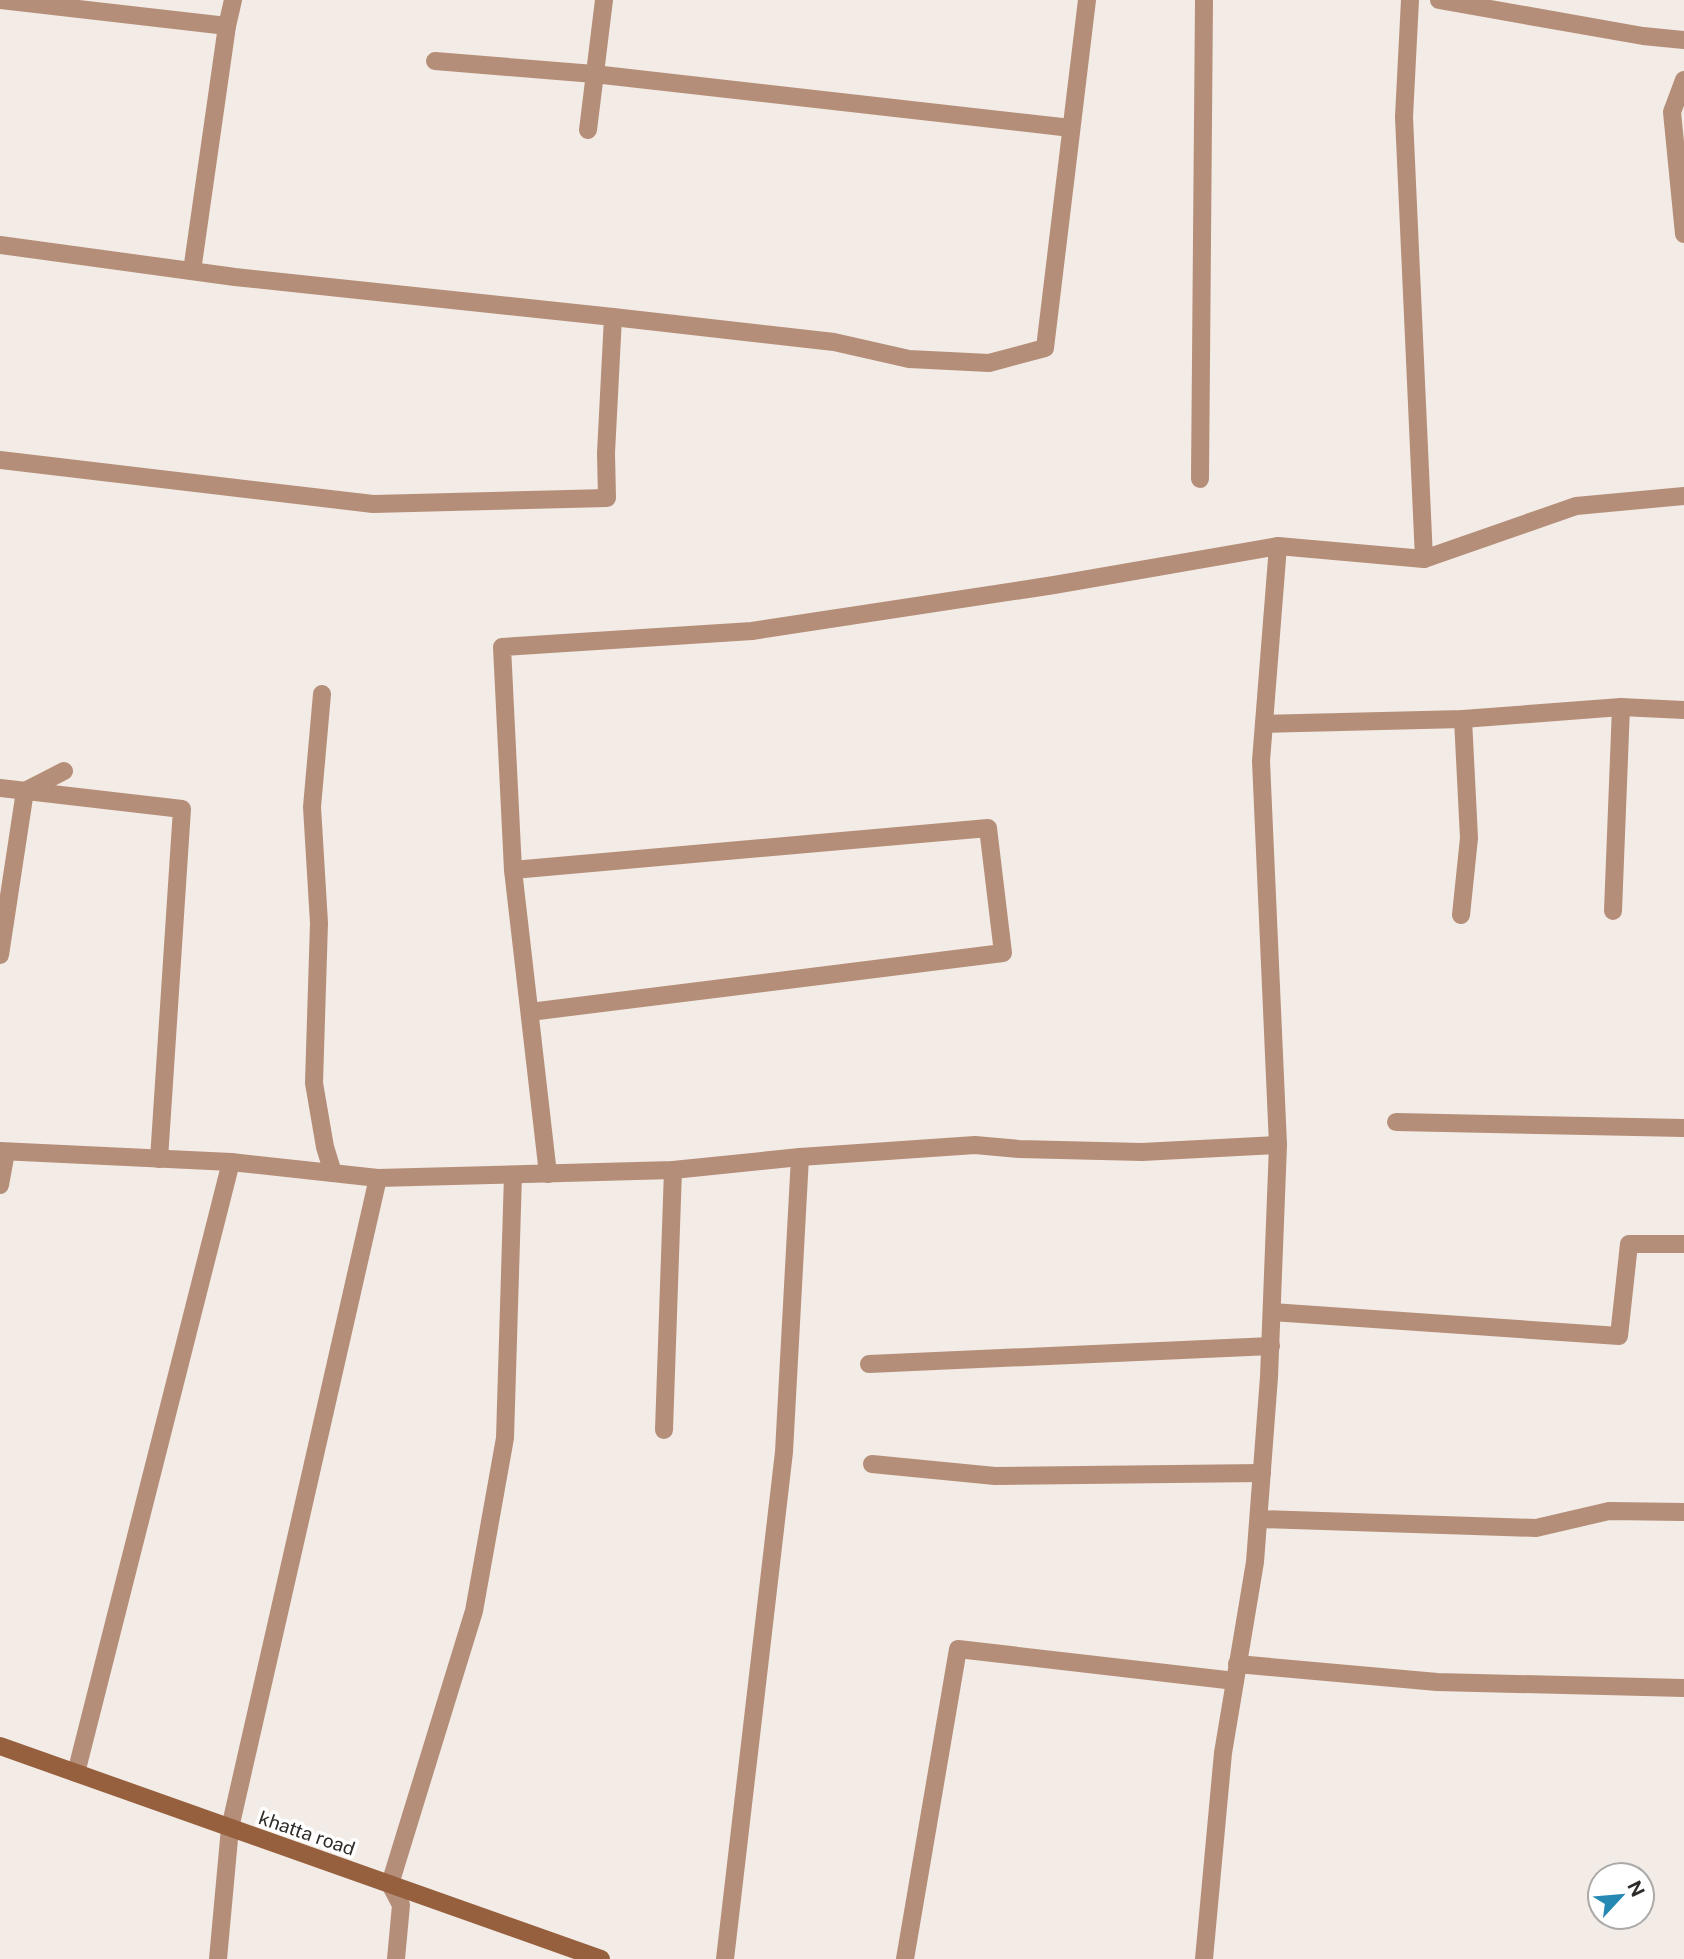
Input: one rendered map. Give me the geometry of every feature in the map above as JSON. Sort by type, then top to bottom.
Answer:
[{"type":"street","points":[[192,271],[233,0]]},
{"type":"street","points":[[588,130],[604,0]]},
{"type":"street","points":[[0,245],[192,271],[834,342],[909,359],[989,363],[1045,348],[1087,0]]},
{"type":"street","points":[[1200,479],[1205,0]]},
{"type":"street","points":[[1410,0],[1404,117],[1424,559]]},
{"type":"street","points":[[1439,0],[1643,36],[1684,40]]},
{"type":"street","points":[[0,1],[227,26]]},
{"type":"street","points":[[435,61],[594,74],[1071,128]]},
{"type":"street","points":[[1684,80],[1672,112],[1684,234]]},
{"type":"street","points":[[0,460],[373,504],[607,498],[613,317]]},
{"type":"street","points":[[548,1174],[513,870],[502,648],[752,631],[1054,585],[1278,546],[1424,559],[1576,506],[1684,496]]},
{"type":"street","points":[[1204,1959],[1223,1753],[1255,1562],[1271,1346],[1278,1145],[1261,761],[1278,546]]},
{"type":"street","points":[[322,694],[312,807],[319,923],[314,1083],[332,1173]]},
{"type":"street","points":[[1264,724],[1464,719],[1621,708],[1684,710]]},
{"type":"street","points":[[1613,911],[1621,708]]},
{"type":"street","points":[[1461,915],[1469,838],[1464,719]]},
{"type":"street","points":[[25,791],[64,771]]},
{"type":"street","points":[[0,788],[182,809],[159,1159]]},
{"type":"street","points":[[0,955],[25,791]]},
{"type":"street","points":[[513,870],[988,828],[1003,953],[530,1012]]},
{"type":"street","points":[[1396,1122],[1684,1128]]},
{"type":"street","points":[[0,1185],[3,1152],[231,1162],[378,1178],[673,1170],[800,1157],[975,1145],[1019,1149],[1142,1152],[1278,1145]]},
{"type":"street","points":[[725,1959],[784,1452],[800,1157]]},
{"type":"street","points":[[76,1773],[231,1162]]},
{"type":"street","points":[[664,1430],[673,1170]]},
{"type":"street","points":[[396,1959],[401,1905],[390,1884],[474,1611],[505,1438],[513,1175]]},
{"type":"street","points":[[218,1959],[230,1828],[378,1178]]},
{"type":"street","points":[[1272,1312],[1619,1336],[1629,1244],[1684,1244]]},
{"type":"street","points":[[869,1364],[1271,1346]]},
{"type":"street","points":[[872,1464],[995,1476],[1262,1473]]},
{"type":"street","points":[[1259,1519],[1536,1528],[1609,1511],[1684,1512]]},
{"type":"street","points":[[905,1959],[958,1649],[1236,1673],[1437,1682],[1684,1688]]},
{"type":"street","name":"khatta road","points":[[0,1746],[601,1959]]}]
